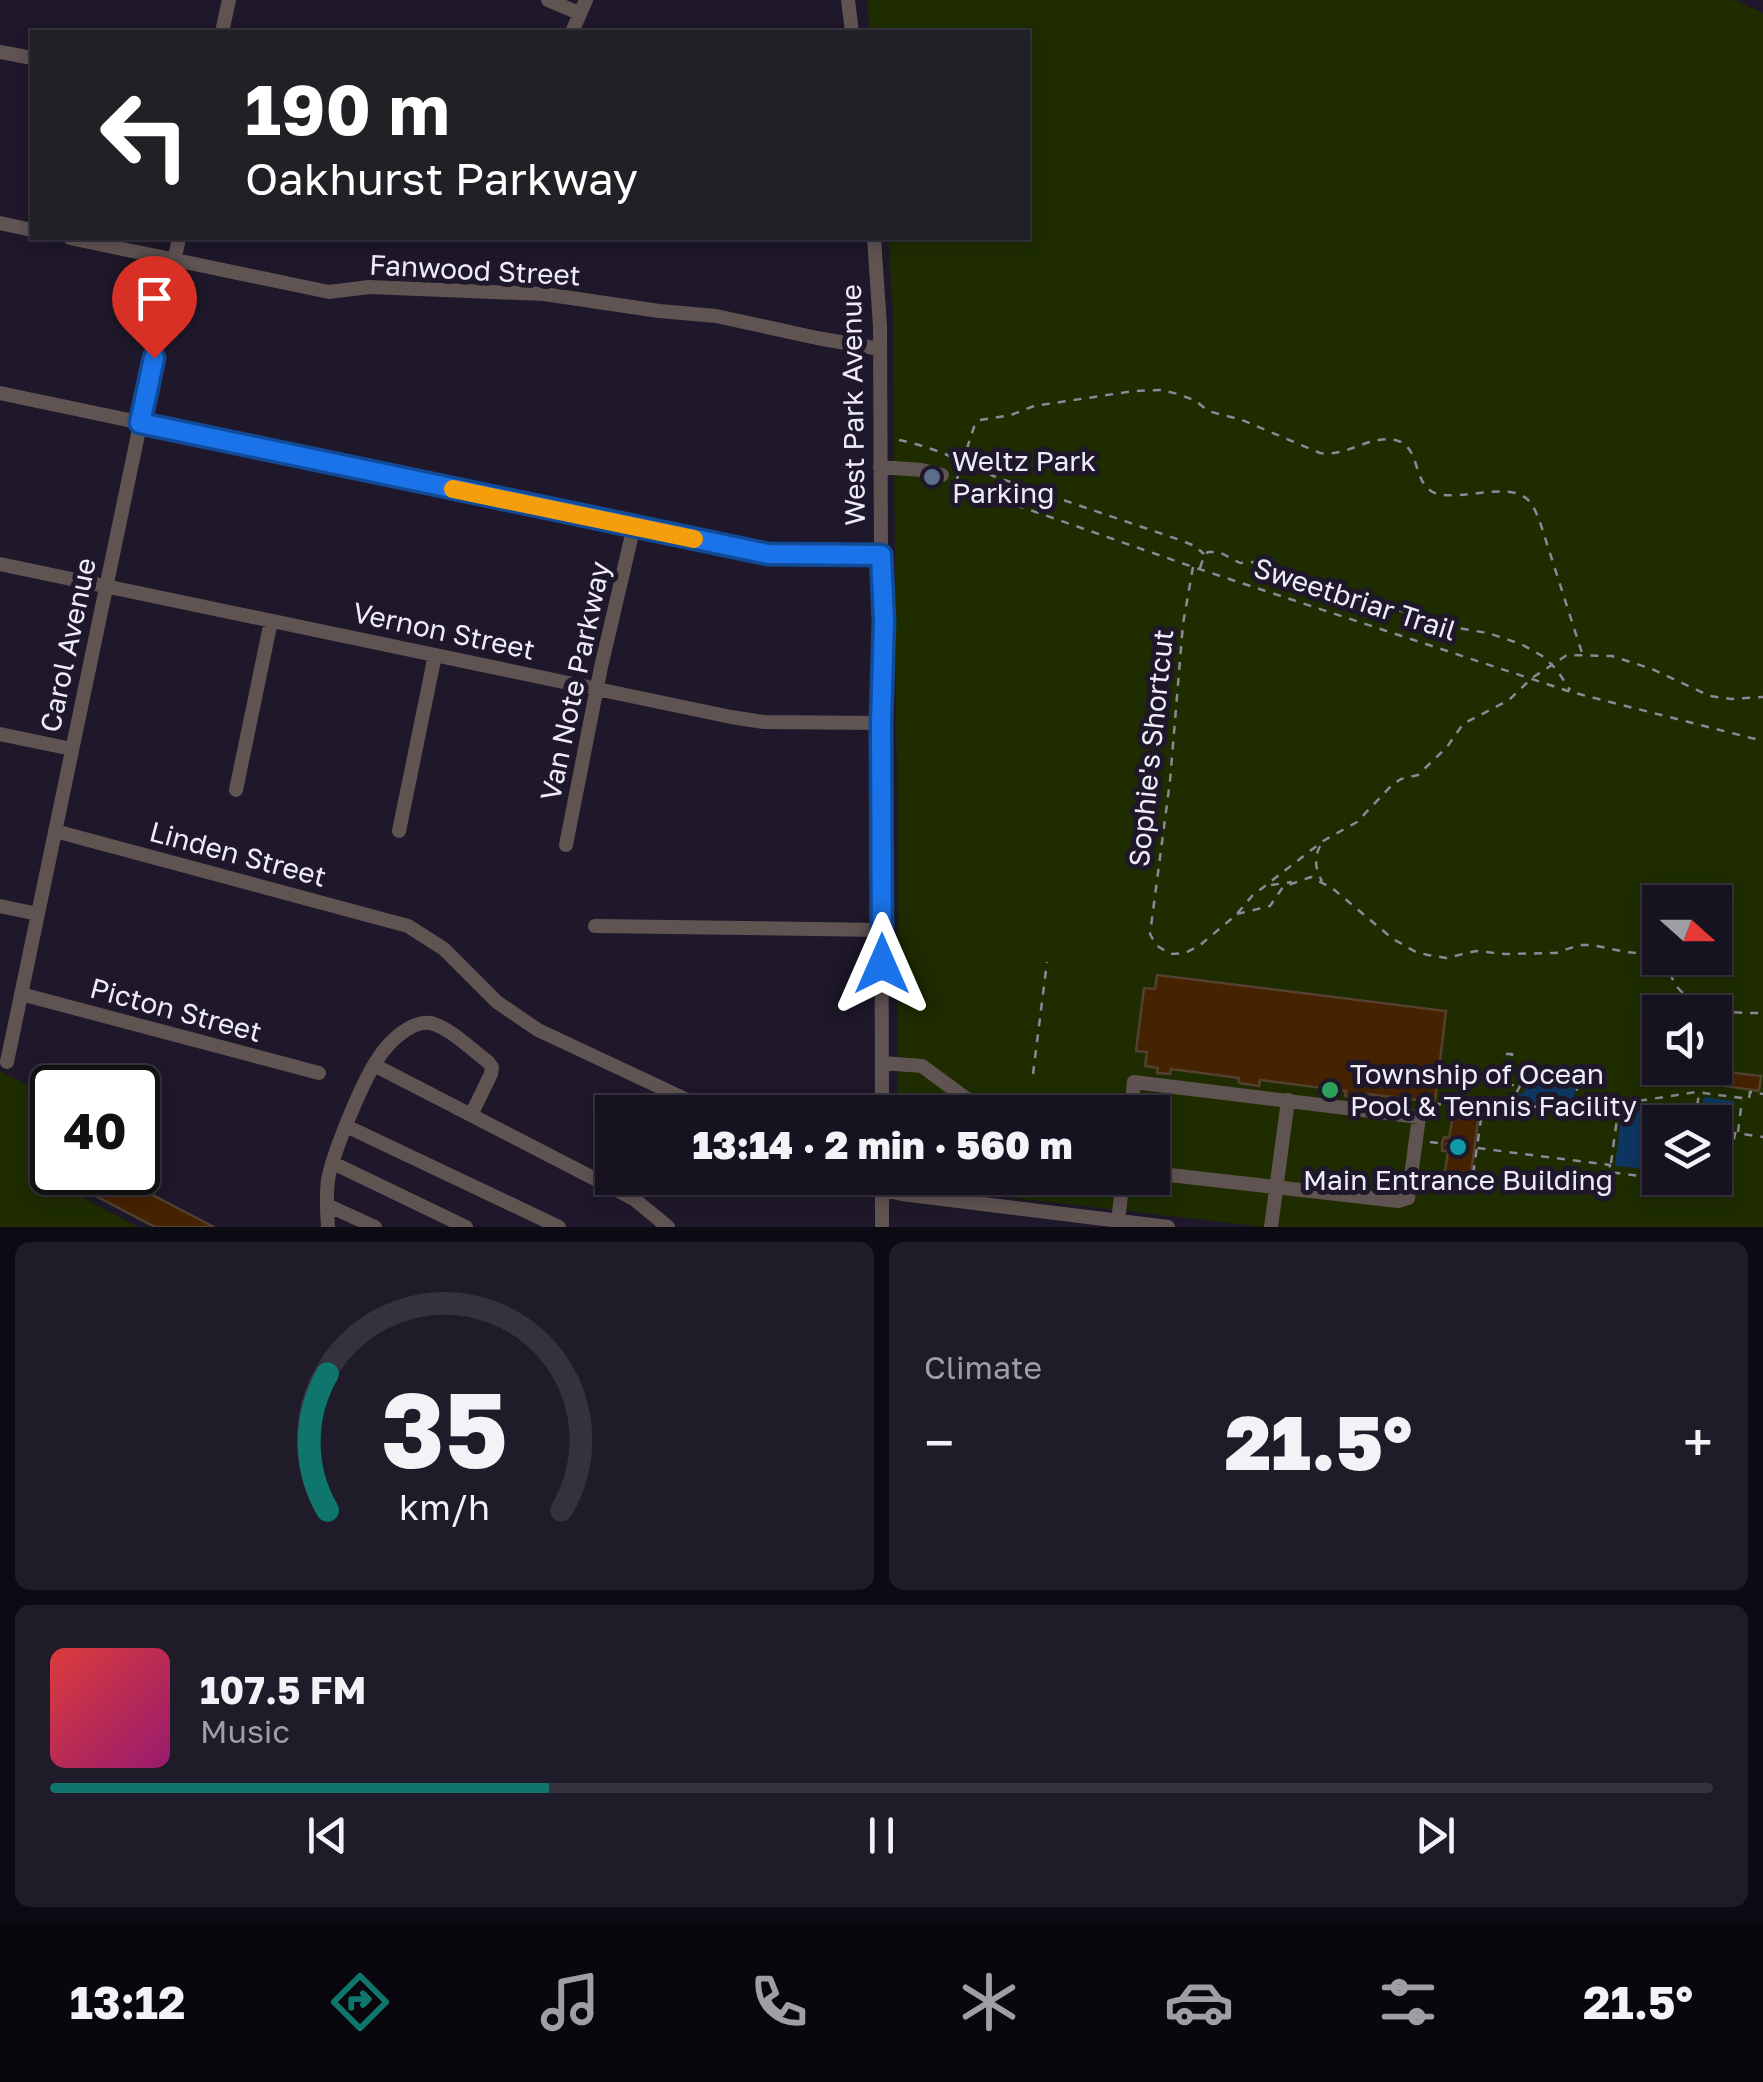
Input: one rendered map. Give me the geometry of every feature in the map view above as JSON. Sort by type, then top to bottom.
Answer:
[{"type":"street","points":[[222,30],[229,0]]},
{"type":"street","points":[[548,0],[583,7],[573,30]]},
{"type":"street","points":[[848,0],[852,30]]},
{"type":"street","points":[[0,52],[30,58]]},
{"type":"street","points":[[0,223],[30,230]]},
{"type":"street","name":"Fanwood Street","points":[[80,240],[329,292],[369,287],[544,294],[716,316],[880,348]]},
{"type":"street","name":"Carol Avenue","points":[[7,1062],[179,240]]},
{"type":"street","name":"West Park Avenue","points":[[874,240],[880,348],[884,620],[882,1095]]},
{"type":"street","points":[[0,394],[768,554],[881,555]]},
{"type":"street","points":[[880,467],[942,475]]},
{"type":"street","name":"Van Note Parkway","points":[[566,845],[634,526]]},
{"type":"street","name":"Vernon Street","points":[[0,564],[764,722],[881,723]]},
{"type":"street","points":[[236,790],[271,621]]},
{"type":"street","points":[[399,831],[435,654]]},
{"type":"street","points":[[0,734],[72,750]]},
{"type":"street","name":"Linden Street","points":[[55,831],[408,926],[444,948],[497,1002],[538,1030],[678,1095]]},
{"type":"street","points":[[0,906],[38,914]]},
{"type":"street","points":[[596,926],[882,930]]},
{"type":"street","name":"Picton Street","points":[[21,994],[319,1073]]},
{"type":"street","points":[[328,1227],[328,1183],[346,1126],[374,1065],[386,1048],[412,1026],[429,1023],[443,1028],[492,1067],[471,1115]]},
{"type":"street","points":[[882,1063],[922,1066],[960,1095]]},
{"type":"street","points":[[374,1065],[634,1199],[668,1227]]},
{"type":"street","points":[[1132,1095],[1134,1082],[1419,1117],[1408,1198],[1398,1201],[1170,1175]]},
{"type":"street","points":[[1271,1227],[1288,1100]]},
{"type":"street","points":[[346,1126],[559,1227]]},
{"type":"street","points":[[333,1164],[466,1227]]},
{"type":"street","points":[[882,1195],[882,1227]]},
{"type":"street","points":[[910,1195],[1168,1227]]},
{"type":"street","points":[[1118,1221],[1121,1195]]},
{"type":"street","points":[[327,1204],[375,1227]]},
{"type":"path","points":[[957,481],[974,426],[980,420],[1046,404],[1150,390],[1178,394],[1208,411],[1334,455],[1360,445],[1394,440],[1407,446],[1424,485],[1434,492],[1504,492],[1527,499],[1539,519],[1583,654]]},
{"type":"path","points":[[900,440],[1180,540],[1205,555]]},
{"type":"path","name":"Sweetbriar Trail","points":[[942,475],[970,489],[1193,567],[1571,692],[1763,741]]},
{"type":"path","points":[[1200,569],[1205,555],[1212,550],[1240,563],[1254,562],[1290,579],[1329,581],[1357,601],[1506,638],[1533,649],[1551,664],[1571,692]]},
{"type":"path","name":"Sophie's Shortcut","points":[[1193,567],[1183,624],[1170,780],[1150,934],[1164,952],[1184,953],[1200,946],[1236,914]]},
{"type":"path","points":[[1236,914],[1247,900],[1323,841],[1357,822],[1396,782],[1418,774],[1447,748],[1463,724],[1509,700],[1532,678],[1567,655],[1612,656],[1710,696],[1763,697]]},
{"type":"path","points":[[1323,841],[1316,860],[1323,882],[1393,939],[1416,952],[1446,958],[1476,950],[1556,953],[1592,944],[1642,954]]},
{"type":"path","points":[[1264,886],[1310,878],[1323,882]]},
{"type":"path","points":[[1236,914],[1270,906],[1279,891],[1298,881]]},
{"type":"path","points":[[1033,1074],[1047,962]]},
{"type":"path","points":[[1670,975],[1693,999],[1718,1011],[1763,1014]]},
{"type":"path","points":[[1506,1054],[1512,1054],[1510,1084],[1520,1088]]},
{"type":"path","points":[[1522,1072],[1578,1080],[1574,1112],[1531,1106],[1519,1111],[1513,1107],[1513,1094],[1520,1088],[1522,1072]]},
{"type":"path","points":[[1619,1104],[1696,1113],[1700,1092]]},
{"type":"path","points":[[1619,1104],[1700,1092],[1749,1099],[1750,1092],[1763,1094]]},
{"type":"path","points":[[1738,1134],[1742,1098]]},
{"type":"path","points":[[1433,1103],[1502,1115],[1513,1107]]},
{"type":"path","points":[[1619,1104],[1610,1172],[1642,1176]]},
{"type":"path","points":[[1471,1189],[1482,1112]]},
{"type":"path","points":[[1732,1154],[1735,1133],[1763,1137]]},
{"type":"path","points":[[1428,1142],[1610,1165]]},
{"type":"green space","points":[[867,0],[1735,0],[1763,13],[1763,1227],[1264,1227],[990,1195],[1170,1195],[1170,1095],[897,1095],[893,310],[888,240],[1030,240],[1030,30],[870,30]]},
{"type":"green space","points":[[0,1071],[30,1086],[30,1195],[78,1195],[138,1227],[0,1227]]},
{"type":"water","points":[[1526,1075],[1576,1081],[1573,1108],[1530,1102],[1526,1108],[1518,1107],[1515,1100],[1524,1093]]},
{"type":"water","points":[[1704,1097],[1734,1101],[1732,1118],[1732,1105],[1702,1105]]},
{"type":"water","points":[[1622,1108],[1642,1111],[1642,1169],[1615,1166]]},
{"type":"building","points":[[1157,975],[1446,1011],[1435,1102],[1366,1094],[1366,1099],[1345,1096],[1346,1091],[1260,1080],[1259,1086],[1239,1083],[1239,1078],[1171,1069],[1170,1074],[1157,1073],[1158,1068],[1145,1066],[1147,1052],[1136,1051],[1144,988],[1155,989]]},
{"type":"building","points":[[1732,1073],[1761,1076],[1759,1091],[1725,1086],[1732,1085]]},
{"type":"building","name":"Main Entrance Building","points":[[1454,1110],[1479,1113],[1470,1182],[1444,1179],[1448,1151],[1442,1151],[1442,1144],[1444,1137],[1449,1138]]},
{"type":"building","points":[[94,1195],[153,1195],[214,1227],[155,1227]]},
{"type":"slow traffic","points":[[453,489],[694,539]]},
{"type":"place","name":"Weltz Park Parking","points":[[932,477]]},
{"type":"place","name":"Township of Ocean Pool & Tennis Facility","points":[[1330,1090]]},
{"type":"place","name":"Main Entrance Building","points":[[1458,1147]]},
{"type":"route","points":[[154,358],[140,423],[768,554],[881,555],[882,964]]}]
